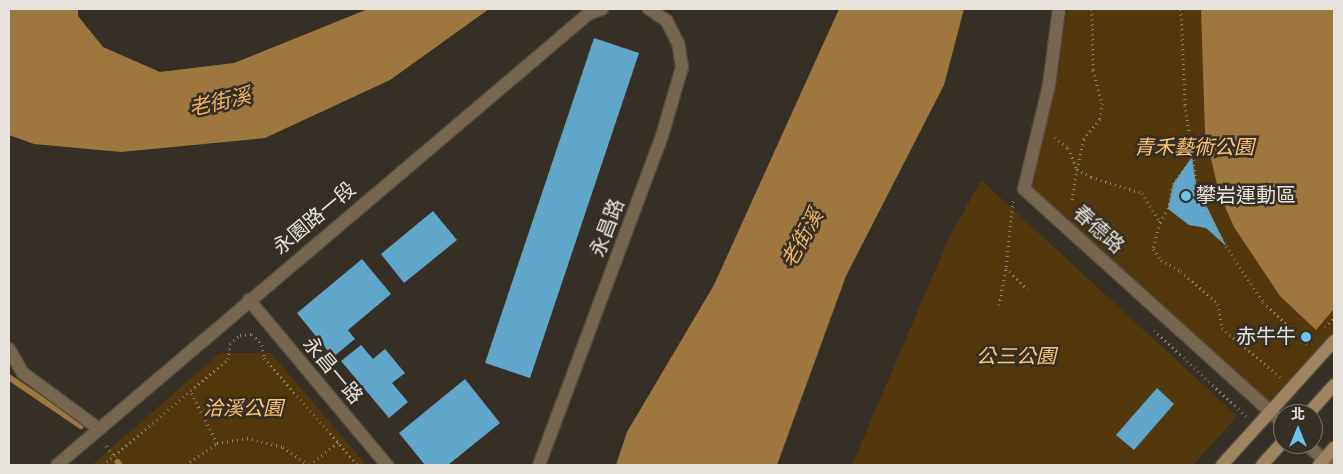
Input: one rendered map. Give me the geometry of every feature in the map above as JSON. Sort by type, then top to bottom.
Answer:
[{"type":"street","name":"永園路一段","points":[[57,465],[588,14],[602,9]]},
{"type":"street","name":"永昌路","points":[[539,465],[662,136],[682,68],[678,43],[667,21],[649,9]]},
{"type":"street","name":"春德路","points":[[1059,9],[1049,86],[1024,188],[1273,414]]},
{"type":"street","name":"永昌一路","points":[[249,300],[387,465]]},
{"type":"street","points":[[1222,465],[1334,341]]},
{"type":"street","points":[[9,349],[23,373],[99,429]]},
{"type":"street","points":[[1317,404],[1334,385]]},
{"type":"street","points":[[1324,463],[1334,448]]},
{"type":"street","points":[[1262,465],[1273,453]]},
{"type":"path","points":[[1072,202],[1084,139],[1100,119],[1102,103],[1093,70],[1092,9]]},
{"type":"path","points":[[1180,9],[1185,105],[1198,194],[1226,246],[1262,302],[1309,345]]},
{"type":"path","points":[[1055,137],[1068,148],[1077,169],[1091,177],[1142,193],[1160,222]]},
{"type":"path","points":[[1192,157],[1173,184],[1168,209],[1160,222],[1153,249],[1161,260],[1181,271],[1218,304],[1222,328],[1281,379],[1287,372]]},
{"type":"path","points":[[999,305],[1006,268],[1012,200],[1019,206]]},
{"type":"path","points":[[1006,268],[1027,289]]},
{"type":"path","points":[[1321,331],[1334,317]]},
{"type":"path","points":[[1148,325],[1248,417]]},
{"type":"path","points":[[225,347],[240,335],[252,334],[262,345],[264,358],[358,465]]},
{"type":"path","points":[[1303,352],[1315,338]]},
{"type":"path","points":[[103,465],[191,392],[228,358],[230,344]]},
{"type":"path","points":[[191,392],[217,443]]},
{"type":"path","points":[[186,465],[217,443],[247,438],[283,447],[310,465],[338,442]]},
{"type":"path","points":[[112,441],[105,447],[114,456]]},
{"type":"green space","name":"青禾藝術公園","points":[[1068,9],[1334,9],[1334,333],[1267,403],[1028,187]]},
{"type":"green space","name":"公三公園","points":[[981,180],[1237,416],[1193,465],[852,465],[948,240]]},
{"type":"green space","name":"洽溪公園","points":[[220,353],[271,353],[366,465],[92,465]]},
{"type":"water","name":"老街溪","points":[[9,9],[78,9],[78,16],[103,47],[160,72],[234,63],[368,9],[489,9],[390,80],[265,138],[121,152],[34,144],[9,135]]},
{"type":"water","name":"老街溪","points":[[839,9],[964,9],[944,85],[846,276],[777,465],[616,465],[627,432],[714,285]]},
{"type":"water","points":[[1201,9],[1334,9],[1334,309],[1316,330],[1280,296],[1234,227],[1219,193],[1205,133]]},
{"type":"building","points":[[594,38],[639,53],[530,378],[485,363]]},
{"type":"building","name":"攀岩運動區","points":[[1192,157],[1196,184],[1226,246],[1206,228],[1189,225],[1168,209],[1173,184]]},
{"type":"building","points":[[433,211],[457,240],[404,283],[381,254]]},
{"type":"building","points":[[362,259],[391,294],[348,330],[355,339],[333,357],[297,313]]},
{"type":"building","points":[[361,345],[373,359],[385,349],[405,373],[392,383],[408,402],[389,418],[341,361]]},
{"type":"building","points":[[465,379],[500,423],[448,465],[425,465],[399,433]]},
{"type":"building","points":[[1157,388],[1174,404],[1134,450],[1116,435]]},
{"type":"waterway","points":[[9,377],[81,426]]},
{"type":"place","name":"攀岩運動區","points":[[1186,196]]},
{"type":"place","name":"赤牛牛","points":[[1306,337]]}]
